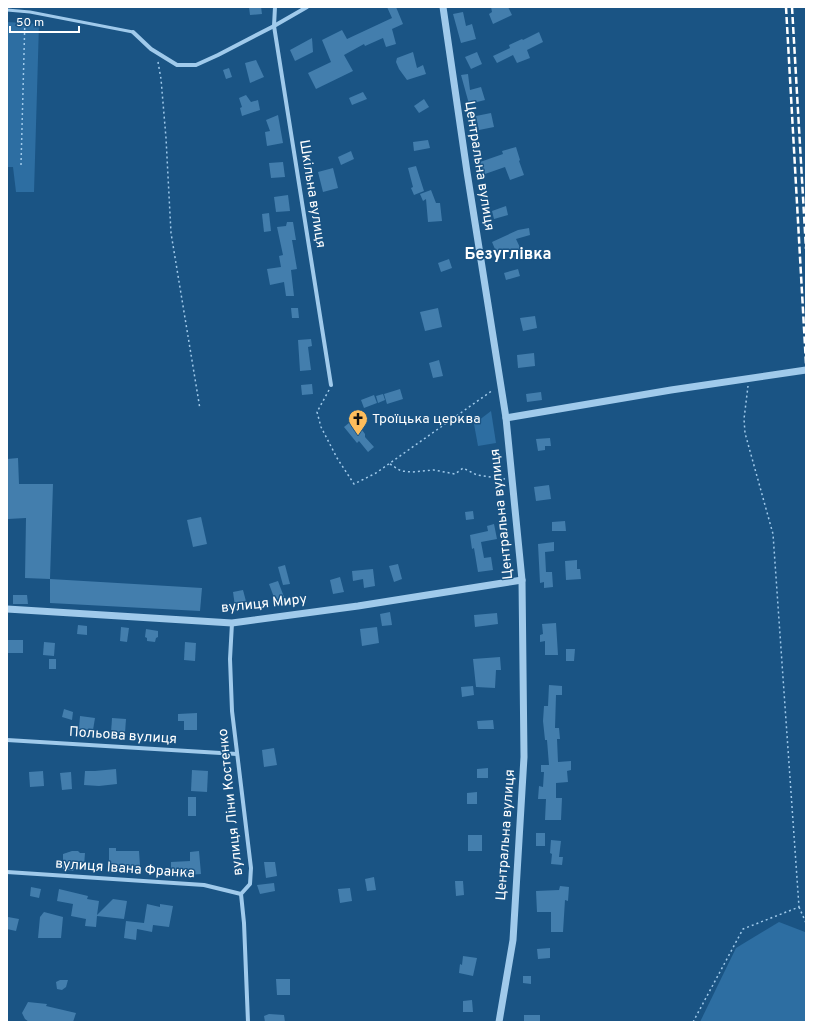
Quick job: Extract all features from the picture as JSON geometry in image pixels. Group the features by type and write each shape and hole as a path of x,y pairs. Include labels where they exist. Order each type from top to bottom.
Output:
{"street":[{"name":"Шкільна вулиця","path":"275,7 274,26 331,385"},
{"path":"133,32 156,52 177,65 196,65 274,26 307,7"},
{"name":"Центральна вулиця","path":"443,7 506,418 522,580 524,757 513,940 499,1022"},
{"path":"506,418 755,376 806,370"},
{"name":"вулиця Миру","path":"7,609 232,623 358,606 522,580"},
{"name":"вулиця Ліни Костенко","path":"232,623 230,659 232,711 251,868 250,884 241,894 244,923 248,1022"},
{"name":"Польова вулиця","path":"7,740 237,754"},
{"name":"вулиця Івана Франка","path":"7,872 204,885 241,894"}],"lane":[{"path":"7,10 25,11 133,32"}],"path":[{"path":"21,165 25,11"},
{"path":"156,52 161,79 171,233 200,409"},
{"path":"755,376 750,380 748,385 744,419 745,433 773,534 799,907 806,923"},
{"path":"331,385 317,412 321,428 337,458 354,484 390,464 501,384"},
{"path":"390,464 401,471 412,472 434,470 455,474 463,468 476,476 512,479"},
{"path":"693,1022 743,930 799,907"}],"shaded area":[{"path":"7,22 39,24 34,192 16,192 13,167 7,167"},
{"path":"491,411 496,443 478,446 474,424"},
{"path":"779,922 805,932 806,1022 700,1022 736,948"}],"building":[{"path":"249,7 261,7 262,14 250,15"},
{"path":"387,7 396,7 403,24 392,29 396,44 386,47 383,38 365,46 364,44 344,55 353,71 316,89 308,73 331,62 322,40 342,30 347,39 392,18"},
{"path":"491,7 508,7 512,15 493,24 489,14 492,12"},
{"path":"463,12 466,26 472,24 476,39 461,43 453,14"},
{"path":"539,32 543,42 527,50 530,58 517,63 513,55 497,63 493,56 510,48 509,45"},
{"path":"312,38 313,52 295,61 290,50"},
{"path":"413,52 417,68 423,65 426,74 407,80 396,62 397,58"},
{"path":"477,52 482,64 471,69 465,57"},
{"path":"256,60 264,77 250,83 245,63"},
{"path":"229,68 232,77 226,79 223,70"},
{"path":"468,74 470,90 481,87 485,100 469,104 461,75"},
{"path":"363,92 367,99 352,105 349,98"},
{"path":"246,95 251,102 258,100 260,110 242,116 240,108 242,107 239,98"},
{"path":"424,99 429,107 419,113 414,106"},
{"path":"491,113 494,127 479,130 476,116"},
{"path":"278,115 283,143 267,146 265,132 270,131 266,120"},
{"path":"428,140 430,148 414,151 413,142"},
{"path":"516,147 524,175 510,180 505,167 485,174 480,162 503,154 502,151"},
{"path":"351,151 354,159 341,165 338,157"},
{"path":"283,162 285,177 271,178 269,163"},
{"path":"416,166 424,191 414,195 411,188 413,187 408,168"},
{"path":"333,168 338,188 323,192 318,172"},
{"path":"431,190 436,203 440,203 442,221 428,222 426,199 423,201 420,194"},
{"path":"288,195 290,211 276,212 274,197"},
{"path":"506,206 508,215 494,219 492,211"},
{"path":"269,213 271,231 264,232 262,214"},
{"path":"287,222 293,222 296,240 292,240 297,269 291,270 294,296 286,296 284,282 270,285 267,269 281,267 279,256 283,255 277,227 286,226"},
{"path":"529,228 530,235 516,239 524,256 515,260 510,250 497,254 492,242 518,230"},
{"path":"449,259 452,268 441,272 438,263"},
{"path":"518,269 520,276 506,280 504,273"},
{"path":"291,308 298,308 299,318 292,318"},
{"path":"438,308 442,327 425,331 420,312"},
{"path":"535,316 537,328 523,331 520,318"},
{"path":"311,339 312,346 308,347 311,370 300,371 298,340"},
{"path":"534,353 535,366 518,368 517,355"},
{"path":"439,360 443,376 433,378 429,363"},
{"path":"312,384 313,394 302,395 301,385"},
{"path":"400,389 403,399 387,404 384,394"},
{"path":"541,392 542,400 527,402 526,394"},
{"path":"383,394 385,400 378,403 376,396"},
{"path":"374,395 377,403 364,408 361,400"},
{"name":"Троїцька церква","path":"354,419 365,434 365,437 374,447 368,452 359,441 357,443 344,427"},
{"path":"550,438 551,446 545,446 545,450 538,451 536,439"},
{"path":"18,458 19,484 53,484 50,579 25,578 26,518 8,519 7,459"},
{"path":"549,485 551,499 536,501 534,487"},
{"path":"473,511 474,519 466,520 465,512"},
{"path":"201,517 207,544 193,547 187,520"},
{"path":"565,521 566,531 552,531 552,522"},
{"path":"494,524 497,539 481,542 484,558 491,557 493,570 478,572 470,535 488,531 487,526"},
{"path":"554,542 554,551 545,552 546,572 552,572 553,587 544,588 544,582 540,583 538,544"},
{"path":"577,560 577,569 580,569 581,579 566,580 565,561"},
{"path":"398,564 402,579 394,582 389,566"},
{"path":"285,565 290,584 283,585 278,567"},
{"path":"373,569 375,586 364,588 363,579 353,581 352,571"},
{"path":"340,577 344,592 333,594 330,580"},
{"path":"50,579 202,588 200,611 50,603"},
{"path":"278,581 284,597 275,600 269,584"},
{"path":"243,590 247,605 235,606 233,592"},
{"path":"13,595 27,595 28,604 13,604"},
{"path":"390,612 392,625 382,626 380,614"},
{"path":"497,613 498,624 475,627 474,615"},
{"path":"556,623 558,655 545,655 545,641 540,642 540,635 543,634 542,624"},
{"path":"78,625 87,626 87,635 77,634"},
{"path":"121,627 129,628 127,642 120,641"},
{"path":"377,627 379,643 362,646 360,629"},
{"path":"146,629 158,631 158,637 156,638 155,642 147,641 147,638 145,637"},
{"path":"7,640 23,640 23,653 7,653"},
{"path":"44,642 55,643 54,656 43,655"},
{"path":"185,642 196,643 195,661 184,660"},
{"path":"566,649 575,649 574,661 566,661"},
{"path":"500,657 501,670 496,670 495,688 476,687 473,659"},
{"path":"49,659 56,659 56,669 49,669"},
{"path":"549,685 562,686 562,695 556,695 555,728 559,728 560,739 557,739 558,762 571,761 571,770 567,771 568,782 556,783 556,798 562,798 561,820 545,820 546,799 538,799 539,786 543,787 544,772 541,772 541,765 549,765 547,740 545,740 543,721 544,706 548,706"},
{"path":"473,686 474,695 462,697 461,687"},
{"path":"64,709 73,712 72,720 62,717"},
{"path":"197,713 197,730 184,730 184,721 178,721 178,714"},
{"path":"80,716 95,718 93,730 79,729"},
{"path":"112,718 126,719 125,733 111,733"},
{"path":"493,720 494,729 478,729 477,721"},
{"path":"274,748 277,765 264,767 262,750"},
{"path":"488,768 488,778 477,778 477,769"},
{"path":"116,769 117,784 99,786 84,785 85,771"},
{"path":"192,770 208,771 207,792 191,791"},
{"path":"43,771 44,786 30,787 29,772"},
{"path":"71,772 72,789 62,790 60,773"},
{"path":"477,792 477,804 467,804 467,793"},
{"path":"188,797 196,797 196,816 188,816"},
{"path":"536,833 545,833 545,846 536,846"},
{"path":"468,835 482,835 482,851 468,851"},
{"path":"551,840 561,841 559,857 563,857 562,865 551,864"},
{"path":"109,848 116,848 116,851 139,851 140,866 116,866 116,873 109,873"},
{"path":"72,851 85,853 84,866 74,869 73,871 63,869 63,854"},
{"path":"199,851 201,874 171,876 171,862 190,861 190,852"},
{"path":"264,862 275,862 277,876 266,878"},
{"path":"374,877 376,890 367,891 365,879"},
{"path":"455,881 463,881 464,895 456,896"},
{"path":"274,883 275,891 260,894 257,885"},
{"path":"560,886 569,887 568,901 565,900 563,932 551,932 551,912 537,912 536,891 559,890"},
{"path":"31,887 41,889 39,898 30,896"},
{"path":"350,888 352,901 340,903 338,889"},
{"path":"59,889 88,896 87,899 99,901 97,915 113,899 127,901 124,919 97,916 96,927 85,926 86,919 71,916 73,904 57,901"},
{"path":"147,904 160,907 160,904 173,906 169,927 153,925 152,932 137,929 136,940 124,938 126,921 144,923"},
{"path":"44,912 63,917 61,938 38,938 40,917"},
{"path":"8,917 19,919 16,931 7,929"},
{"path":"550,948 550,958 538,959 537,949"},
{"path":"463,956 477,958 473,976 459,973"},
{"path":"523,976 531,976 531,984 523,983"},
{"path":"276,979 290,979 290,995 277,995"},
{"path":"60,980 68,980 66,987 62,990 57,989 56,982"},
{"path":"472,1000 473,1012 463,1012 463,1001"},
{"path":"28,1002 47,1004 46,1006 76,1013 73,1022 29,1022 25,1019 22,1013"},
{"path":"269,1014 284,1015 285,1022 265,1022 264,1016"},
{"path":"524,1015 540,1015 540,1022 524,1022"}],"railway":[{"path":"786,7 806,364"},
{"path":"792,7 806,249"}],"place":[{"name":"Троїцька церква","path":"358,436"}],"district":[{"name":"Безуглівка","path":"508,255"}]}
